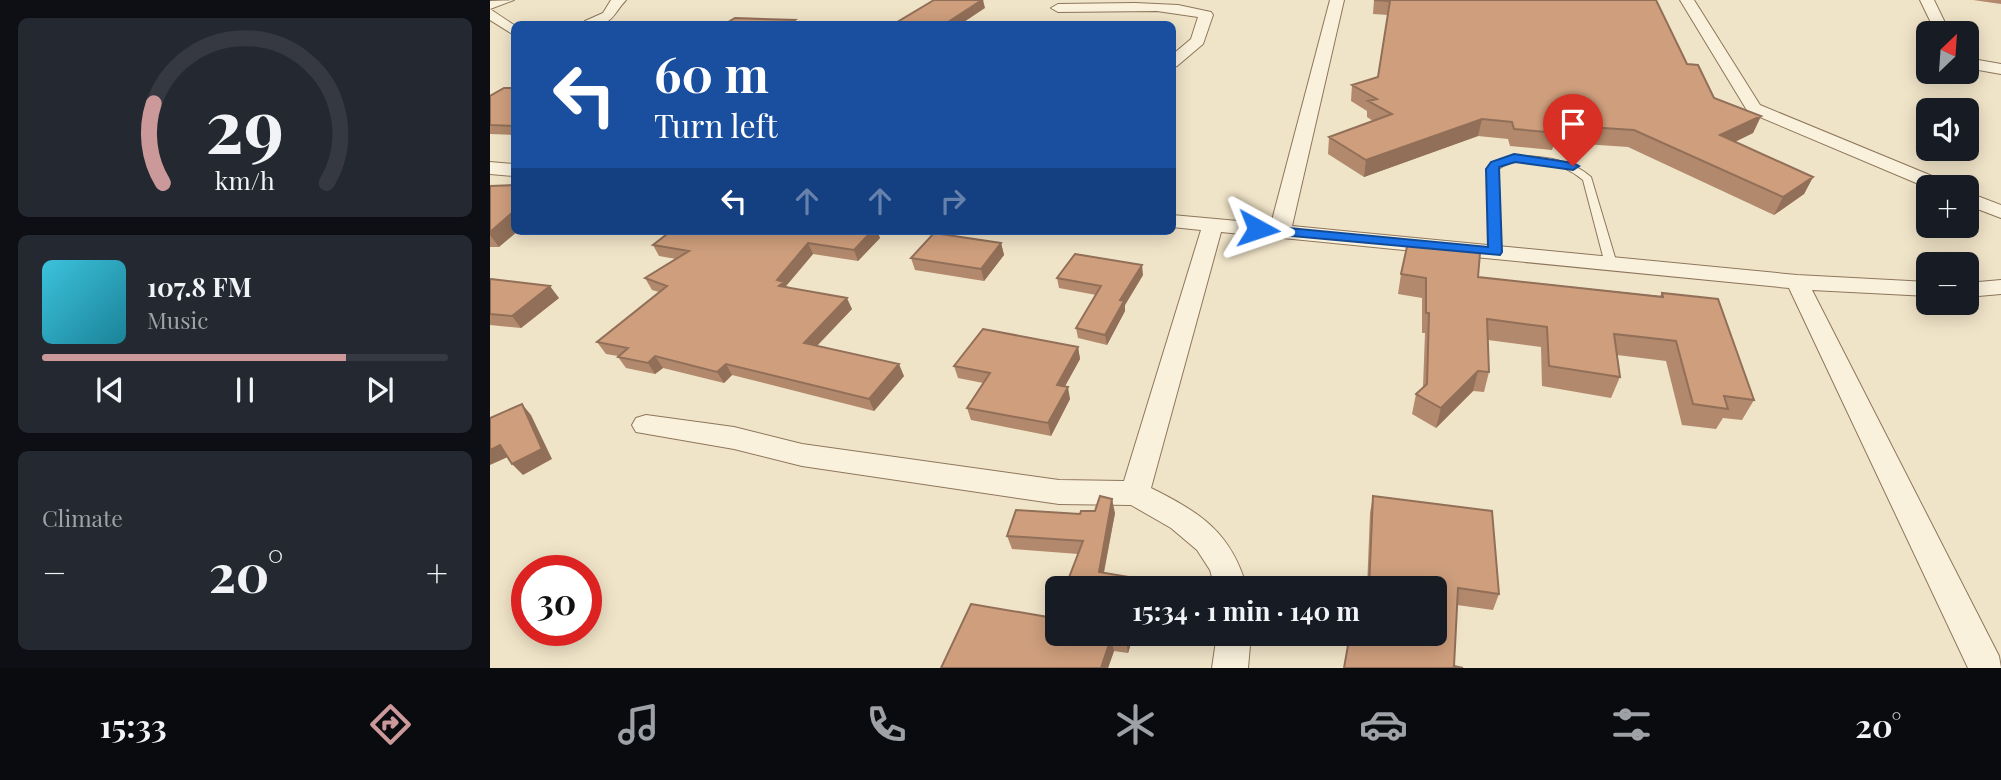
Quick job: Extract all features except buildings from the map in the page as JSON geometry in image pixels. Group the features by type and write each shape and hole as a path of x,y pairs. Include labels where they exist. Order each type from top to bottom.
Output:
{"street":[{"path":"490,5 508,0"},
{"path":"597,21 609,16 614,4 619,0"},
{"path":"1280,231 1337,0"},
{"path":"1687,0 1754,108 1916,176"},
{"path":"1927,0 1937,21"},
{"path":"1048,21 1053,4 1192,11 1206,15 1198,41 1176,60"},
{"path":"490,13 511,29"},
{"path":"1979,65 2001,69"},
{"path":"490,168 511,170"},
{"path":"1979,203 2001,212"},
{"path":"1176,221 1797,282 1916,288"},
{"path":"1135,492 1213,225"},
{"path":"1797,282 1991,667"},
{"path":"1979,289 2001,287"},
{"path":"646,425 734,438 802,455 1059,492 1135,492 1193,525 1215,547 1226,576"},
{"path":"1230,668 1233,646"}],"lane":[{"path":"1495,252 1492,169 1500,161 1514,158 1563,163 1583,172 1588,179 1611,264"}],"route":[{"path":"1258,229 1495,252 1492,169 1495,165 1514,158 1573,166"}]}
